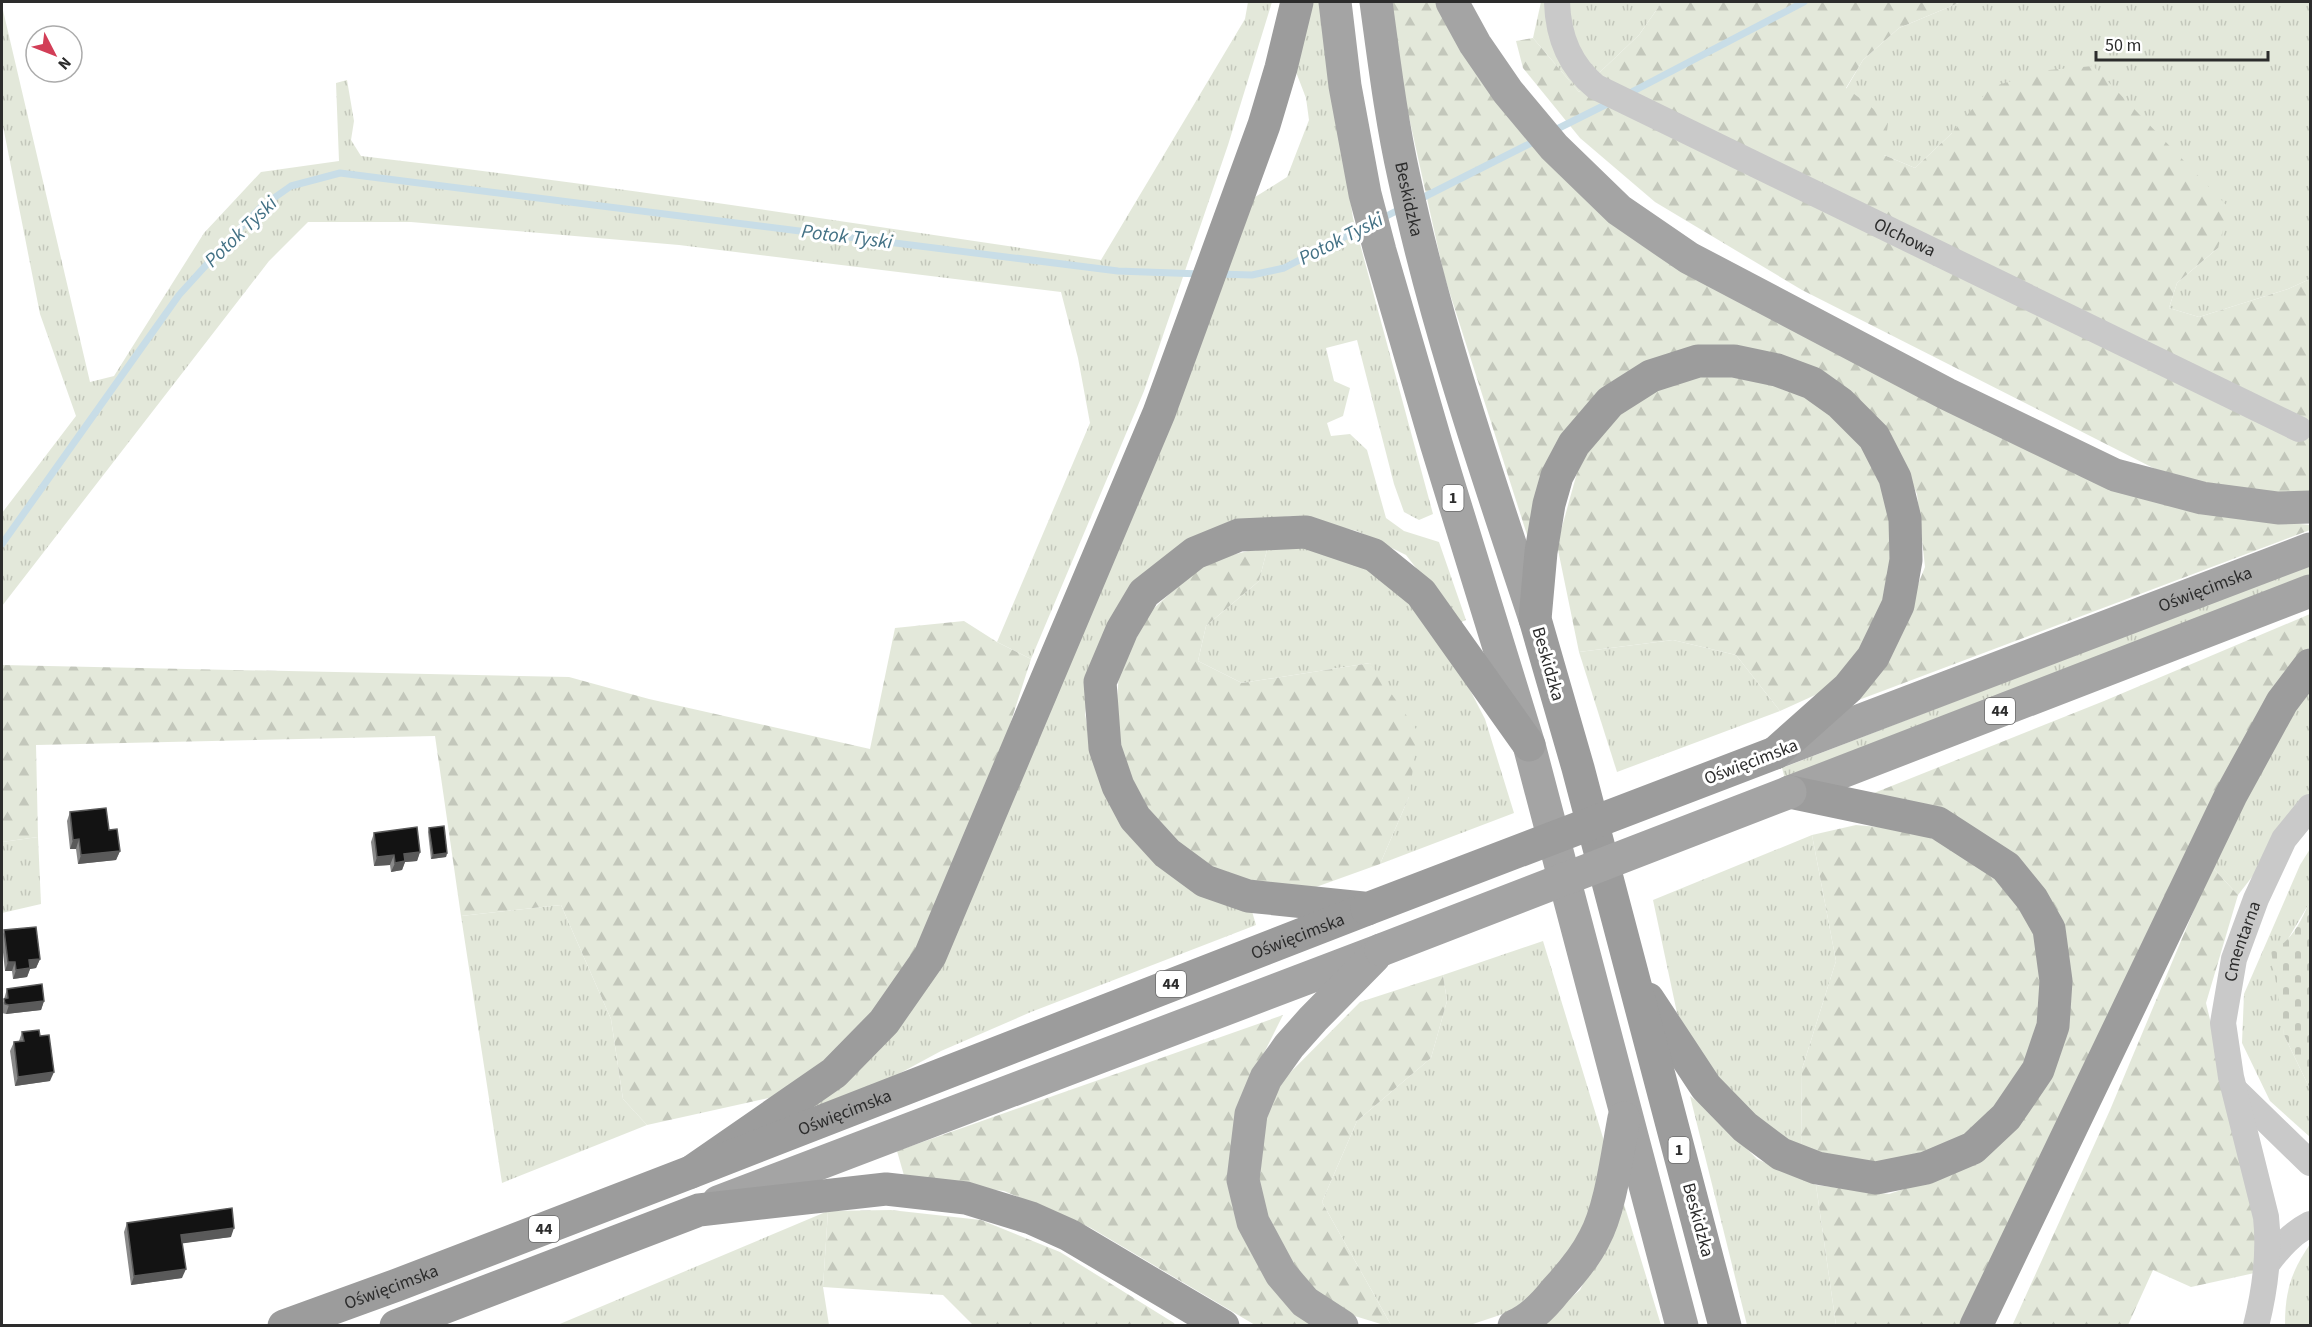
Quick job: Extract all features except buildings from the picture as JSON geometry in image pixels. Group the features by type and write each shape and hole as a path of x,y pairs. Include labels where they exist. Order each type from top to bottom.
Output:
{"highway":[{"path":"691,1172 834,1073 884,1022 930,956 1159,413 1264,125 1297,2"},
{"path":"1535,619 1541,552 1549,504 1557,476 1574,444 1610,402 1651,376 1698,361 1734,361 1777,370 1812,383 1840,403 1874,437 1895,478 1905,519 1906,560 1898,605 1873,657 1848,688 1776,753"},
{"path":"1367,909 1248,896 1205,880 1167,853 1135,818 1118,786 1105,748 1100,682 1122,630 1144,593 1195,552 1239,535 1306,532 1374,555 1421,593 1529,745"},
{"name":"Beskidzka","path":"1535,619 1578,768 1725,1326"},
{"path":"1977,1326 2231,795 2282,702 2310,665"},
{"name":"Oświęcimska","path":"284,1326 397,1285 1776,753"},
{"path":"1632,974 1706,1088 1745,1127 1781,1154 1808,1164 1876,1178 1926,1168 1973,1148 2006,1118 2038,1070 2053,1026 2056,981 2049,928 2032,899 2007,867 1938,823 1790,792"},
{"path":"699,1210 886,1189 966,1198 1031,1218 1069,1235 1223,1326"},
{"name":"Oświęcimska","path":"396,1326 699,1210"}],"main road":[{"name":"1","path":"1335,2 1345,86 1365,194 1436,443 1529,745 1682,1326"},
{"name":"Beskidzka","path":"1376,2 1403,176 1418,239 1474,430 1535,619"},
{"path":"1452,2 1475,44 1508,92 1554,147 1619,210 1689,258 1947,394 2115,475 2202,498 2278,508 2310,507"},
{"name":"Oświęcimska","path":"1776,753 2310,549"},
{"name":"Oświęcimska","path":"699,1210 2310,591"},
{"path":"1342,1326 1305,1302 1281,1274 1253,1222 1243,1180 1251,1114 1266,1078 1307,1025 1380,950"},
{"path":"1514,1326 1547,1301 1568,1277 1594,1239 1605,1212 1626,1111"}],"street":[{"name":"Olchowa","path":"1557,2 1557,23 1563,43 1572,61 1584,77 1596,87 2300,429"},
{"name":"Cmentarna","path":"2256,1326 2267,1264 2266,1217 2235,1090 2223,1023 2234,959 2256,898 2284,839 2310,807"},
{"path":"2235,1090 2310,1163"},
{"name":"Cmentarna","path":"2267,1264 2284,1242 2310,1224"}],"green space":[{"path":"1248,2 1272,2 1228,145 1144,391 1031,659 997,642 1090,423 1078,358 1061,292 679,245 411,222 308,222 269,261 2,606 2,513 76,416 40,314 2,121 2,6 90,382 114,376 204,233 261,172 339,161 336,83 347,80 354,121 351,140 361,156 824,218 1101,260 1245,19"},
{"path":"1309,2 1320,2 1353,218 1433,514 1419,520 1404,512 1394,484 1357,340 1326,348 1334,381 1350,388 1343,416 1327,423 1331,436 1350,434 1367,450 1386,518 1404,531 1439,542 1466,620 1459,623 1406,555 1357,531 1291,516 1212,532 1092,669 1085,714 1094,760 1251,908 1256,925 1031,1012 941,1051 880,1084 791,1118 902,1014 1247,202 1287,177 1309,120 1306,98 1296,72"},
{"path":"1391,2 1439,2 1587,196 2225,516 2310,525 2310,530 1856,701 1890,654 1925,567 1917,494 1888,434 1748,350 1592,403 1528,538 1444,275 1395,54"},
{"path":"1541,2 1662,2 1639,35 1579,92 1533,38"},
{"path":"1662,2 1961,2 1899,28 1863,60 1846,88 1888,123 1884,155 1915,168 1952,133 1991,87 2049,70 2093,66 2229,208 2218,248 2177,283 2169,308 2199,317 2288,289 2310,279 2310,495 2242,490 2167,475 1802,290 1655,202 1580,138 1523,68 1516,41 1533,38 1579,92 1639,35"},
{"path":"1961,2 2310,2 2310,279 2288,289 2199,317 2169,308 2177,283 2218,248 1952,133 1915,168 1884,155 1846,89 1863,60 1899,28"},
{"path":"1687,372 1742,374 1816,395 1865,439 1888,480 1891,596 1871,644 1835,686 1780,711 1736,655 1673,640 1579,652 1557,545 1583,451 1635,397"},
{"path":"1308,545 1371,565 1414,601 1452,655 1485,719 1514,813 1380,864 1409,797 1370,663 1242,683 1198,661 1206,626 1259,581 1268,546"},
{"path":"1268,546 1259,581 1206,626 1198,661 1242,683 1370,663 1418,732 1409,797 1380,864 1316,887 1252,886 1195,858 1144,812 1115,739 1119,670 1151,611 1204,562"},
{"path":"2310,564 2310,577 1785,779 1782,768"},
{"path":"2310,614 2310,647 2260,718 1967,1325 1836,1325 1816,1185 1889,1194 1959,1171 2043,1081 2057,916 1869,795 2104,701"},
{"path":"964,621 997,642 1031,659 980,818 921,949 873,1019 791,1093 647,1125 623,1099 611,1019 561,905 461,916 435,736 36,745 38,837 2,842 2,665 569,677 649,699 870,749 895,628"},
{"path":"1673,640 1736,655 1780,711 1617,772 1579,652"},
{"path":"2310,686 2310,802 2238,895 2212,867 2276,735"},
{"path":"1856,825 1912,830 1966,853 2006,881 2034,927 2045,989 2038,1037 2001,1106 1965,1143 1899,1166 1801,1154 1802,1069 1836,961 1812,835"},
{"path":"1812,835 1836,961 1802,1069 1801,1154 1726,1094 1677,1013 1653,900"},
{"path":"38,837 41,904 2,913 2,842"},
{"path":"2310,849 2310,902 2280,948 2284,1035 2310,1089 2310,1137 2270,1101 2242,1043 2244,994 2300,865"},
{"path":"2212,867 2238,895 2206,1003 2258,1220 2259,1272 2191,1287 2153,1270 2128,1325 2012,1326 2110,1110"},
{"path":"2310,900 2310,1089 2284,1035 2271,950 2290,937"},
{"path":"561,905 611,1019 623,1099 647,1125 502,1183 461,916"},
{"path":"1543,941 1604,1141 1596,1198 1567,1261 1518,1309 1470,1325 1391,1325 1322,1202 1357,1121 1431,1058 1447,1001 1443,975"},
{"path":"1443,975 1447,1001 1431,1058 1357,1121 1322,1202 1391,1325 1384,1325 1332,1309 1294,1273 1264,1225 1256,1156 1274,1089 1360,1002"},
{"path":"1283,1015 1258,1065 1232,1154 1317,1325 1255,1325 1091,1228 1004,1191 905,1179 897,1151"},
{"path":"1690,1096 1708,1109 1757,1159 1816,1185 1836,1325 1747,1325"},
{"path":"1624,1204 1661,1325 1537,1326 1580,1290"},
{"path":"891,1210 981,1220 1060,1252 1175,1325 973,1325 943,1295 823,1287 828,1211"},
{"path":"828,1211 823,1287 829,1325 555,1326"},
{"path":"2310,1244 2310,1325 2285,1325 2290,1282"}],"waterway":[{"name":"Potok Tyski","path":"1626,95 1804,2"},
{"name":"Potok Tyski","path":"1553,131 1613,101"},
{"name":"Potok Tyski","path":"1420,199 1535,141"},
{"name":"Potok Tyski","path":"2,544 179,295 228,241 261,207 291,186 340,173 1118,271 1201,274"},
{"name":"Potok Tyski","path":"1379,220 1402,208"},
{"name":"Potok Tyski","path":"1218,274 1252,275 1284,268 1364,227"}]}
